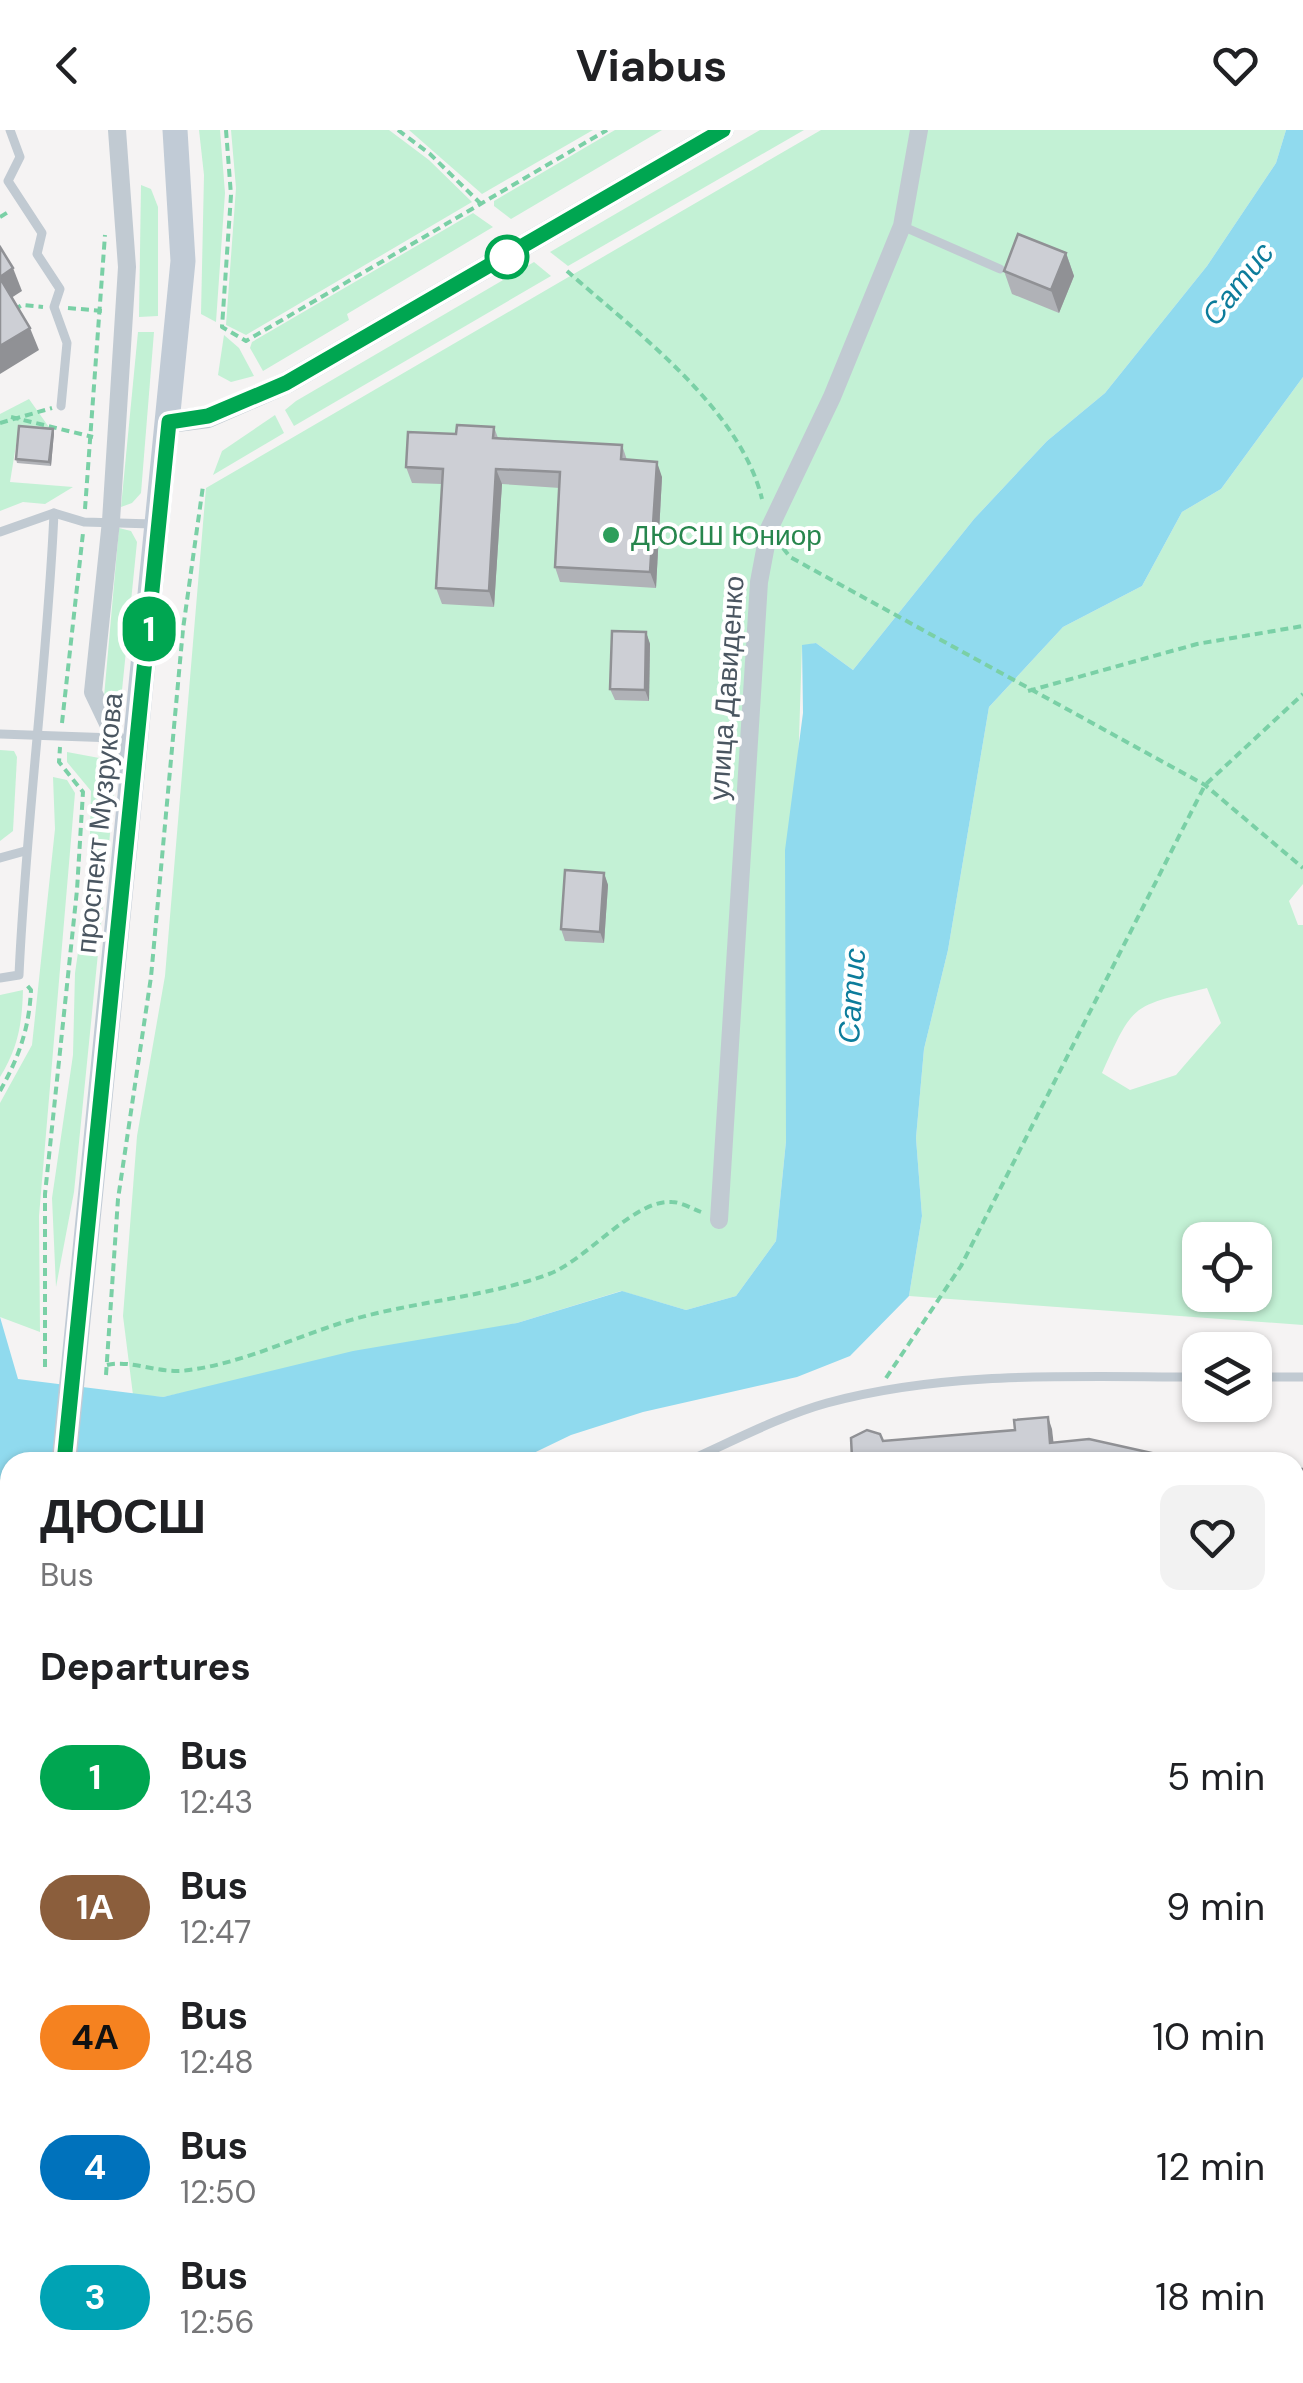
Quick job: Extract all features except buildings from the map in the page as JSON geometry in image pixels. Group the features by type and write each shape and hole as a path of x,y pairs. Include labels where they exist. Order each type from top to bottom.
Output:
{"main road":[{"name":"проспект Музрукова","path":"65,1452 183,262 175,130"},
{"path":"0,2228 0,2261"}],"street":[{"path":"118,130 127,268 110,520 92,692 114,738 136,758"},
{"path":"169,422 208,416 286,383 694,136 722,130"},
{"name":"улица Давиденко","path":"719,1220 758,582 769,529 832,397 902,226 919,130"}],"lane":[{"path":"10,130 20,156 8,181 42,232 37,254 60,289 54,308 67,343 61,406"},
{"path":"902,226 1000,269"},
{"path":"0,978 19,974 25,852 39,732 54,513"},
{"path":"0,532 54,513 84,522 159,524"},
{"path":"0,734 39,732 114,738"},
{"path":"0,858 25,852"},
{"path":"710,1452 826,1403 876,1394 995,1377 1182,1378"},
{"path":"1272,1378 1303,1377"}],"path":[{"path":"226,130 231,195 222,327 246,341 607,130"},
{"path":"398,130 430,154 480,203"},
{"path":"567,271 661,354 739,440 760,492 769,529 790,558 1206,785 1303,868"},
{"path":"0,423 61,406"},
{"path":"11,417 93,437"},
{"path":"106,1375 123,1152 150,977 183,628 204,486"},
{"path":"1028,691 1197,644 1303,626"},
{"path":"876,1394 961,1266 1206,785 1303,694"},
{"path":"0,1091 21,1054 30,1016 31,990 19,974"},
{"path":"107,1365 122,1361 154,1371 216,1366 341,1323 427,1302 500,1292 561,1270 648,1206 673,1202 719,1220"}],"green space":[{"path":"199,130 220,130 225,193 216,322 201,314 204,175"},
{"path":"231,130 389,130 429,160 472,202 246,335 226,325 236,188"},
{"path":"409,130 593,130 482,194"},
{"path":"615,130 662,130 511,219 494,206 494,201"},
{"path":"760,130 804,130 568,266 550,252"},
{"path":"821,130 1286,130 1276,163 1207,266 1105,393 1047,441 974,519 853,670 816,643 802,646 786,1141 776,1241 736,1296 686,1310 621,1291 517,1323 163,1397 133,1395 123,1316 137,1136 165,976 206,488"},
{"path":"141,185 151,189 158,207 158,316 139,317"},
{"path":"473,213 493,227 347,314 349,320 263,371 250,348 252,342"},
{"path":"534,262 551,276 294,426 285,410 296,401"},
{"path":"138,332 154,332 141,493 132,503 121,507"},
{"path":"224,335 239,348 254,376 231,382 218,375"},
{"path":"1303,377 1303,884 1289,901 1298,925 1303,925 1303,1325 909,1296 922,1216 916,1138 924,1049 948,950 989,707 1063,627 1142,586 1182,512 1221,489","holes":["1207,988 1221,1023 1176,1075 1130,1090 1102,1073 1129,1020 1163,999"]},
{"path":"29,399 51,430 19,427 10,482 73,487 45,504 23,502 0,511 0,414"},
{"path":"275,415 284,433 213,475 222,451"},
{"path":"119,528 131,531 137,542 119,720 113,720 104,697"},
{"path":"0,750 14,751 17,757 13,831 0,841"},
{"path":"67,752 110,760 115,784 74,1192 56,1287 52,1198 73,1055 75,973 89,877 91,791 67,762"},
{"path":"53,777 67,780 75,793 39,1216 40,1332 0,1317 0,1103 32,1045 55,829"},
{"path":"23,990 18,1035 0,1077 0,995"}],"water":[{"name":"Сатис","path":"1286,130 1303,130 1303,377 1221,489 1182,512 1142,586 1063,627 989,707 948,950 924,1049 916,1138 922,1216 909,1296 850,1356 797,1377 643,1412 571,1435 536,1452 0,1452 0,1317 18,1379 163,1397 353,1351 517,1323 622,1291 686,1310 736,1296 776,1241 786,1141 785,850 803,713 802,645 816,643 853,670 974,519 1047,441 1105,393 1207,266 1276,163"}],"bus line":[{"name":"1","path":"65,1452 169,422 208,416 286,383 723,130"}],"place":[{"name":"ДЮСШ Юниор","path":"611,535"}]}
